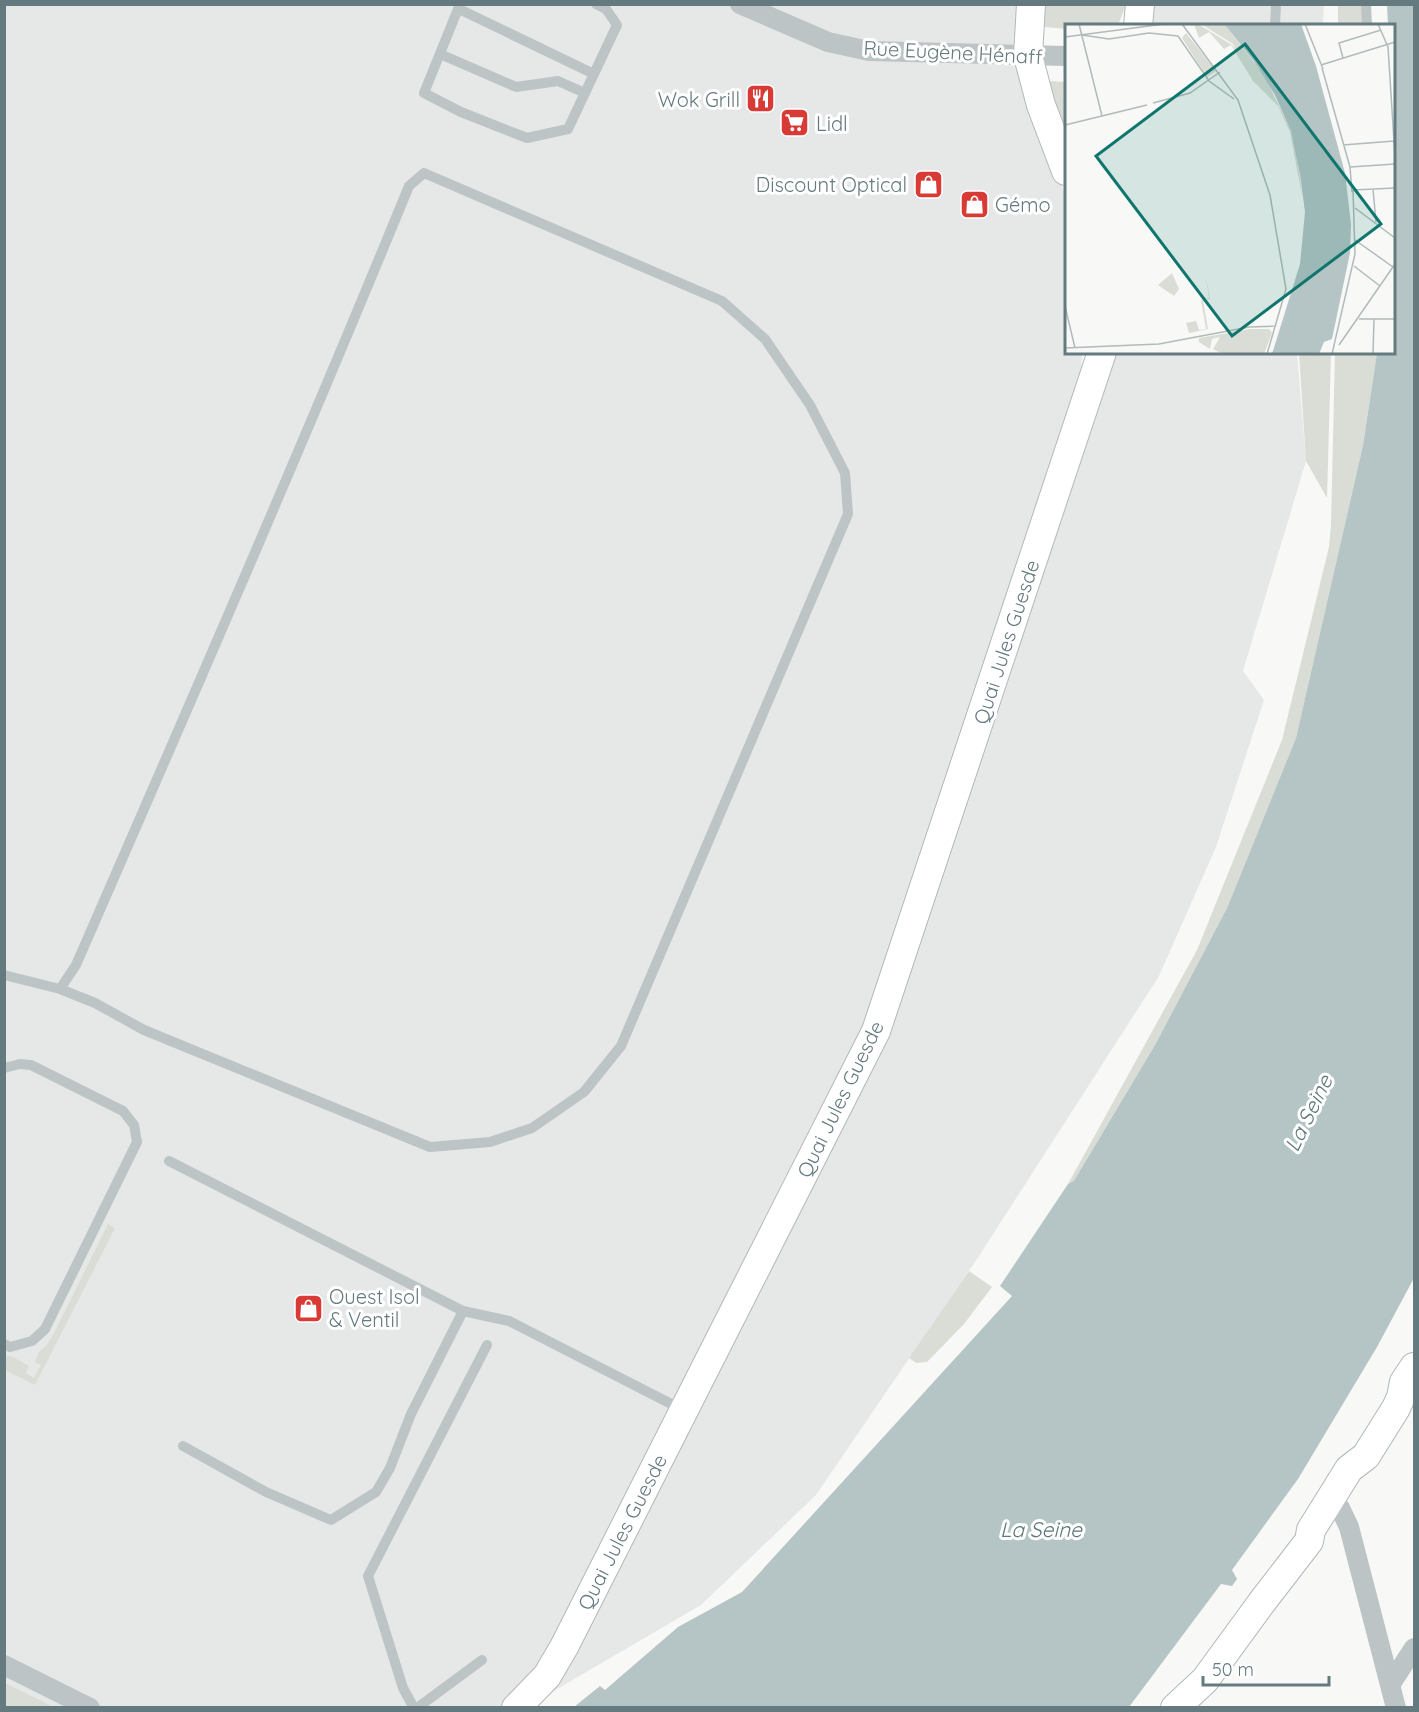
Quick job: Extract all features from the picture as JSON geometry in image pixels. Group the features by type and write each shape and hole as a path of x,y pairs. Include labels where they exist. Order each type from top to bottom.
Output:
{"main road":[{"path":"1031,4 1028,56 1041,105 1065,168"},
{"path":"1138,24 1140,4"},
{"name":"Quai Jules Guesde","path":"516,1707 547,1676 564,1647 876,1032 1097,361"},
{"path":"1187,1704 1309,1541 1311,1530 1348,1469 1347,1458 1381,1399 1412,1373"}],"street":[{"name":"Rue Eugène Hénaff","path":"740,4 828,42 869,51 1065,57"},
{"path":"1330,1500 1340,1508 1349,1527 1396,1707"},
{"path":"1390,1685 1414,1648"},
{"path":"4,1665 90,1707"}],"lane":[{"path":"594,74 459,7 424,93 461,112 527,138 568,129 594,74 616,25 606,9 597,4"},
{"path":"1275,24 1276,4"},
{"path":"1366,4 1367,24"},
{"path":"440,54 516,87 558,81 585,93"},
{"path":"4,975 60,989 95,1003 144,1030 430,1147 490,1142 532,1128 585,1092 621,1046 848,514 845,473 810,405 765,339 722,301 424,172 409,186 334,368 170,749 76,965 60,989"},
{"path":"4,1068 20,1064 31,1065 123,1111 134,1125 137,1142 45,1329 32,1341 10,1347 4,1344"},
{"path":"169,1161 463,1311 509,1321 684,1410"},
{"path":"183,1446 266,1492 332,1520 376,1492 390,1468 411,1414 463,1311"},
{"path":"482,1660 416,1707 403,1688 368,1576 487,1345"}],"shaded area":[{"path":"5,5 1019,5 1027,81 1065,195 1065,354 1082,354 1081,371 1113,354 1297,354 1306,461 1243,671 1264,700 1216,847 1159,976 979,1256 816,1495 701,1605 529,1707 5,1708"},
{"path":"1036,5 1126,5 1118,24 1065,24 1065,29 1035,26"},
{"path":"1154,5 1324,5 1323,24 1153,24"},
{"path":"1338,5 1366,5 1366,24 1338,24"},
{"path":"1049,81 1065,82 1065,136 1049,89"},
{"path":"1299,354 1331,354 1327,498 1306,461"},
{"path":"1335,354 1377,354 1363,445 1296,738 1227,908 1155,1045 1074,1182 1068,1184 1197,950 1282,740 1329,547"},
{"path":"108,1224 115,1228 35,1385 5,1370 5,1355 29,1366 26,1373 34,1378 41,1365 35,1362 39,1352 47,1345 54,1333"},
{"path":"969,1271 992,1287 964,1324 927,1362 916,1363 909,1358"},
{"path":"5,1683 54,1707 5,1707"}],"water":[{"name":"La Seine","path":"1387,5 1414,5 1414,1278 1377,1347 1298,1479 1232,1570 1237,1579 1232,1586 1221,1584 1129,1707 574,1707 600,1686 605,1690 678,1627 742,1592 1012,1296 1000,1286 1068,1184 1074,1181 1155,1045 1227,908 1296,738 1363,445 1377,354 1395,354 1395,24 1388,24"}],"place":[{"name":"Wok Grill","path":"761,99"},
{"name":"Lidl","path":"795,123"},
{"name":"Discount Optical","path":"928,184"},
{"name":"Gémo","path":"974,204"},
{"name":"Ouest Isol & Ventil","path":"308,1308"}]}
